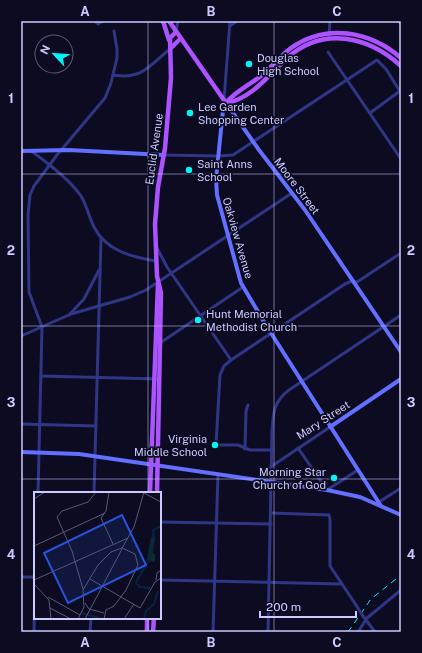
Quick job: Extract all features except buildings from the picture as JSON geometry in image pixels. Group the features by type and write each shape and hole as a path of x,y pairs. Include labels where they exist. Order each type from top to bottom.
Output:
{"main road":[{"path":"163,21 170,41"},
{"name":"Moore Street","path":"169,21 180,39 226,103"},
{"path":"170,41 176,32"},
{"path":"226,103 230,98 262,75 291,48 312,37 329,33 344,33 368,38 389,48 401,58"},
{"path":"170,48 180,39"},
{"path":"226,103 240,99 266,79 294,53 308,45 329,39 351,39 365,43 386,53 401,66"},
{"name":"Euclid Avenue","path":"157,379 155,347 161,293 158,283 155,244 157,197 164,155 171,78 170,41"},
{"name":"Euclid Avenue","path":"150,492 160,344 158,315"},
{"name":"Euclid Avenue","path":"156,408 158,466 157,492"},
{"path":"147,619 147,632"},
{"path":"153,632 154,619"}],"street":[{"path":"95,21 98,24 103,21"},
{"path":"176,32 178,21"},
{"path":"226,103 224,94 230,21"},
{"path":"230,26 237,21"},
{"path":"329,39 330,21"},
{"path":"38,492 42,327 29,292 28,215 32,190 61,151 102,103 113,75 117,51 114,31"},
{"path":"113,75 131,76 142,73 170,48"},
{"path":"328,52 401,159"},
{"path":"21,151 188,156 233,155 378,60 400,92 370,112"},
{"name":"Moore Street","path":"226,103 253,142 292,193 401,352"},
{"name":"Oakview Avenue","path":"226,103 223,110 218,156 217,195 242,287 380,504"},
{"path":"31,151 81,196 101,238 94,492"},
{"path":"21,336 68,316 130,297 158,283 292,193"},
{"path":"101,238 119,251 156,261"},
{"path":"155,244 162,259 231,360"},
{"path":"272,450 245,449 238,446 218,446 220,375 224,366 345,284 353,281 357,282 401,252"},
{"path":"68,316 89,292 100,265"},
{"path":"155,347 242,287"},
{"path":"268,632 272,450 275,405 281,396 301,381 401,315"},
{"path":"41,376 157,379"},
{"name":"Mary Street","path":"260,480 272,466 401,379"},
{"path":"245,449 248,405"},
{"path":"21,424 96,426"},
{"path":"298,448 327,490"},
{"path":"21,452 95,456 327,490 352,495 380,504 401,515"},
{"path":"327,490 358,470"},
{"path":"213,632 218,475"},
{"path":"380,504 401,488"},
{"path":"271,514 329,515 330,566 375,632"},
{"path":"161,522 270,524"},
{"path":"21,576 34,577"},
{"path":"161,580 341,584"},
{"path":"358,632 366,619 401,590"},
{"path":"34,619 34,632"},
{"path":"90,632 91,619"}],"railway":[{"path":"398,21 401,25"},
{"path":"348,632 371,599 401,575"}],"place":[{"name":"Douglas High School","path":"249,64"},
{"name":"Lee Garden Shopping Center","path":"190,113"},
{"name":"Saint Anns School","path":"189,170"},
{"name":"Hunt Memorial Methodist Church","path":"198,320"},
{"name":"Virginia Middle School","path":"215,445"},
{"name":"Morning Star Church of God","path":"334,478"}]}
